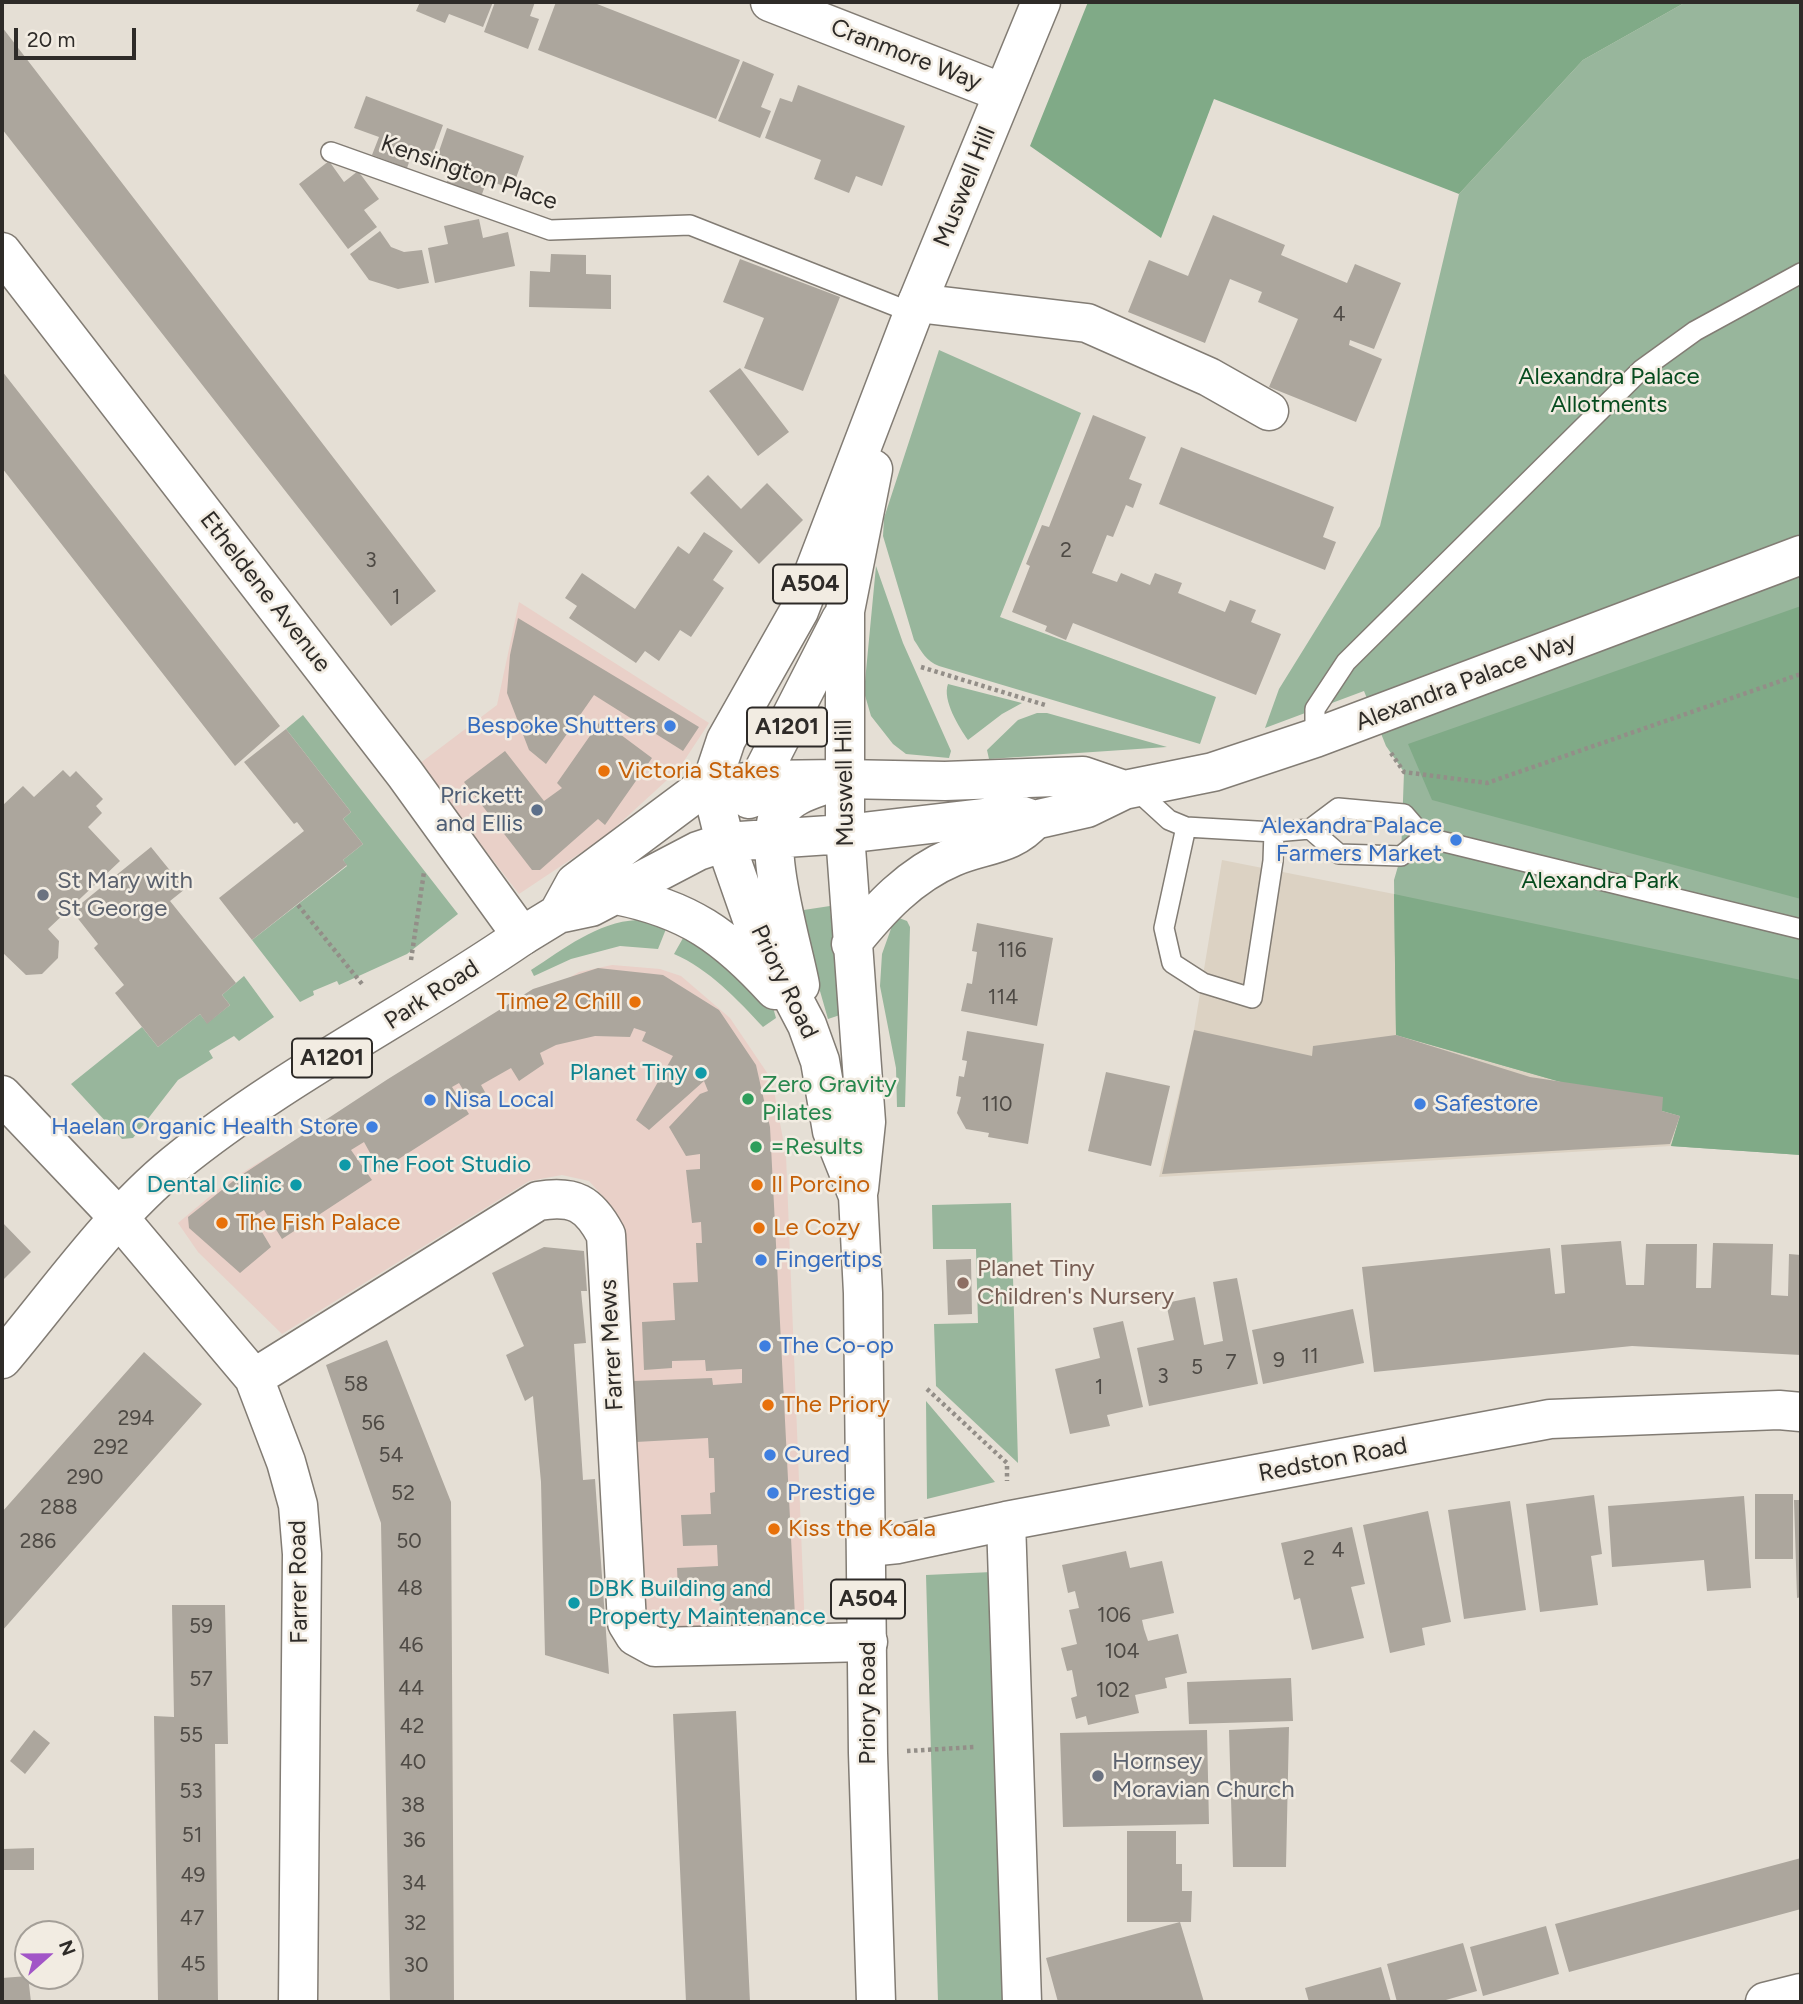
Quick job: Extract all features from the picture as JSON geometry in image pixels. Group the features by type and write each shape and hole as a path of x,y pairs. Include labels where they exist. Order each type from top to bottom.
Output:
{"street":[{"name":"Cranmore Way","path":"770,2 1003,93"},
{"name":"Muswell Hill","path":"711,785 726,740 799,611 915,308 1041,2"},
{"name":"Etheldene Avenue","path":"2,252 433,812 522,936"},
{"path":"915,308 1087,323 1209,377 1269,411"},
{"name":"Muswell Hill","path":"858,1195 866,1122 842,779 845,611 890,374"},
{"name":"Alexandra Palace Way","path":"772,841 1017,814 1034,820 1087,808 1129,789 1213,772 1315,738 1801,555"},
{"name":"A1201","path":"772,841 725,842 845,611"},
{"path":"711,785 759,780 945,781 1083,776 1129,789"},
{"path":"807,1026 772,841 779,813 785,804 802,792 842,779"},
{"name":"A504","path":"711,785 725,842"},
{"name":"Park Road","path":"558,914 575,883 686,798 711,785"},
{"path":"852,944 875,914 915,878 952,857 1021,835 1034,820"},
{"name":"Park Road","path":"2,1359 120,1219 173,1165 240,1116 558,914 591,907 688,856 725,842"},
{"name":"Priory Road","path":"725,842 753,922 807,1026 820,1061 832,1131 858,1195 868,1547 868,1754 876,2002"},
{"path":"616,895 662,906 713,931 750,962 807,1026"},
{"name":"Farrer Road","path":"2,1095 120,1219 254,1378 286,1462 298,1506 302,1554 298,2002"},
{"name":"Farrer Mews","path":"254,1378 538,1201 560,1197 583,1205 596,1217 606,1235 627,1623 635,1636 655,1647 868,1642"},
{"name":"Redston Road","path":"868,1547 898,1544 1006,1521 1549,1419 1779,1410 1801,1412"},
{"path":"1006,1521 1022,2002"},
{"path":"1765,2002 1801,1993"}],"lane":[{"name":"Kensington Place","path":"331,152 551,230 690,225 915,308"},
{"path":"1315,738 1315,709 1346,662 1641,370 1695,331 1801,273"},
{"path":"1129,789 1169,820 1186,827 1275,832 1311,829 1338,808 1404,814 1424,837 1801,929"},
{"path":"1186,827 1164,928 1172,963 1203,983 1252,998 1275,832"},
{"path":"1311,829 1339,855 1401,856 1424,837"}],"path":[{"path":"921,667 1045,705"},
{"path":"1386,746 1404,772 1487,783 1801,674"},
{"path":"411,960 433,812"},
{"path":"298,905 362,984"},
{"path":"927,1389 1007,1463 1006,1521"},
{"path":"868,1754 1014,1744"}],"shaded area":[{"path":"519,602 709,723 678,770 606,836 519,894 419,764 497,705"},
{"path":"1222,860 1394,894 1397,1035 1680,1116 1671,1146 1159,1177 1194,1030"},
{"path":"612,965 660,969 681,976 730,1018 772,1080 786,1155 805,1631 663,1628 654,1625 642,1608 618,1248 607,1201 589,1181 562,1175 529,1181 282,1334 198,1252 178,1223 227,1182 343,1111 579,972"}],"green space":[{"path":"1088,2 1686,2 1583,60 1459,194 1214,99 1161,238 1030,146"},
{"path":"1686,2 1801,2 1801,1155 1671,1146 1680,1116 1396,1035 1394,880 1401,856 1404,772 1386,746 1364,691 1265,728 1279,689 1380,526 1459,194 1583,60"},
{"path":"939,350 1081,413 1000,617 1216,697 1200,744 939,666 927,659 919,648 914,640 883,536 884,518"},
{"path":"876,566 903,643 951,751 949,758 906,754 893,744 871,716 864,692"},
{"path":"1801,606 1801,899 1432,800 1408,744"},
{"path":"948,684 1022,703 1002,714 968,740 949,705"},
{"path":"1037,713 1047,713 1167,747 989,759 987,750 1018,720"},
{"path":"303,715 458,914 407,954 339,985 337,981 313,991 314,995 300,1002 252,940 347,866 343,860 363,844 343,819 351,812 286,729"},
{"path":"1394,894 1801,980 1801,1155 1671,1146 1680,1116 1396,1035"},
{"path":"830,906 840,1015 828,1019 797,911"},
{"path":"899,918 907,921 910,927 905,1107 897,1107 896,1068 880,986 882,954 893,923"},
{"path":"637,920 668,924 658,949 620,946 571,959 534,976 531,970 581,938 608,926"},
{"path":"687,931 770,997 776,1018 763,1027 711,977 674,954"},
{"path":"244,976 274,1017 239,1041 234,1036 209,1051 213,1058 178,1080 133,1138 122,1139 71,1084 142,1027 158,1047 200,1014 207,1023 230,1005 222,995"},
{"path":"1011,1203 1018,1463 936,1386 934,1324 978,1323 976,1249 933,1249 932,1205"},
{"path":"926,1401 995,1482 927,1499"},
{"path":"992,1572 1008,2002 938,2002 926,1575"}],"building":[{"path":"420,2 493,2 483,27 449,14 445,23 416,11"},
{"path":"495,2 535,2 530,16 539,19 528,49 484,32"},
{"path":"556,2 592,2 740,60 716,119 538,50"},
{"path":"2,27 436,591 391,626 2,129"},
{"path":"743,61 774,74 761,107 771,111 760,138 718,121"},
{"path":"798,85 905,126 882,186 856,176 849,193 814,179 821,160 765,138 780,98 792,102"},
{"path":"366,96 443,125 431,158 413,151 407,168 372,155 379,137 354,128"},
{"path":"447,128 524,156 512,189 487,180 481,197 446,184 453,166 436,160"},
{"path":"329,161 344,182 358,171 379,199 364,210 377,227 348,249 299,184"},
{"path":"1213,215 1285,245 1281,255 1347,283 1355,264 1401,283 1374,349 1350,340 1349,345 1382,359 1356,422 1269,387 1298,319 1258,302 1262,292 1230,279 1205,343 1128,312 1149,260 1188,276"},
{"path":"479,219 483,238 508,232 515,266 435,283 428,248 448,244 444,226"},
{"path":"380,231 391,247 404,252 422,250 429,283 398,289 369,280 350,254"},
{"path":"551,254 586,255 586,274 611,275 611,309 529,307 530,271 550,272"},
{"path":"740,259 840,297 803,391 744,368 764,318 723,302"},
{"path":"740,368 789,432 758,456 709,391"},
{"path":"2,371 280,726 235,766 2,468"},
{"path":"1093,415 1146,437 1129,479 1142,484 1133,508 1126,505 1113,537 1107,535 1092,573 1117,582 1121,573 1150,585 1155,573 1182,583 1178,593 1225,612 1230,600 1256,610 1251,622 1281,634 1256,695 1073,623 1066,640 1045,631 1047,626 1012,612 1030,566 1026,564 1042,525 1049,527"},
{"path":"1181,447 1334,507 1323,537 1336,542 1325,570 1159,504"},
{"path":"708,475 741,509 767,483 803,520 759,564 690,493"},
{"path":"704,532 733,551 713,580 724,588 691,637 680,630 659,661 645,651 636,663 569,618 577,606 565,598 582,573 635,609 678,546 689,554"},
{"path":"518,618 699,727 683,751 594,695 546,764 529,750 507,693 510,655"},
{"path":"601,720 652,758 605,825 598,819 540,870 532,870 464,782 505,751 544,801 562,788 557,783"},
{"path":"286,729 351,812 343,819 363,844 343,860 347,865 252,940 219,898 304,831 297,822 294,824 244,762"},
{"name":"St Mary with St George","path":"63,770 70,777 76,771 103,799 96,806 102,813 88,827 120,861 48,929 59,941 58,958 42,974 26,975 2,952 2,806 23,786 34,797"},
{"path":"151,847 185,889 170,901 236,983 222,995 230,1005 207,1024 200,1014 158,1047 115,993 124,985 94,948 98,944 72,911"},
{"path":"977,923 1053,938 1037,1026 961,1011 967,983 972,984 977,952 972,951"},
{"path":"598,968 663,975 719,1010 756,1065 770,1127 795,1616 789,1622 726,1626 725,1608 720,1608 718,1588 678,1590 677,1568 718,1566 717,1545 683,1546 681,1515 711,1514 710,1493 715,1492 714,1458 709,1458 708,1438 636,1442 633,1381 712,1378 713,1385 742,1383 742,1369 706,1371 705,1360 672,1361 672,1368 644,1370 642,1322 675,1320 673,1283 698,1282 696,1243 702,1243 701,1222 692,1223 686,1170 700,1169 700,1154 686,1156 669,1127 700,1094 708,1091 704,1081 649,1130 636,1120 673,1056 642,1041 646,1032 634,1028 630,1037 595,1036 556,1045 540,1053 544,1064 519,1081 511,1068 481,1085 489,1099 474,1108 459,1083 452,1087 469,1114 380,1171 364,1142 351,1150 372,1180 282,1239 264,1210 253,1217 271,1247 240,1273 189,1228 188,1217 237,1178 388,1079 533,989"},
{"name":"Safestore","path":"1194,1030 1312,1056 1313,1046 1396,1035 1530,1077 1663,1097 1662,1111 1680,1116 1670,1144 1162,1174"},
{"path":"967,1031 1044,1044 1028,1144 988,1137 989,1133 966,1129 957,1113 961,1097 956,1096 959,1076 964,1077 967,1061 962,1060"},
{"path":"1106,1072 1170,1086 1151,1166 1088,1151"},
{"path":"2,1222 31,1252 2,1281"},
{"path":"1621,1241 1626,1285 1644,1285 1646,1244 1697,1244 1696,1288 1711,1288 1713,1243 1773,1244 1771,1295 1788,1296 1789,1254 1801,1255 1801,1355 1632,1346 1374,1372 1362,1267 1550,1248 1555,1294 1565,1293 1561,1245"},
{"path":"544,1247 584,1251 587,1291 581,1291 586,1343 574,1344 583,1480 595,1479 609,1674 545,1655 541,1482 533,1396 525,1401 506,1355 524,1346 492,1273"},
{"path":"971,1259 972,1314 948,1315 946,1260"},
{"path":"1237,1278 1258,1384 1149,1406 1137,1348 1174,1340 1166,1303 1195,1297 1204,1345 1223,1341 1213,1282"},
{"path":"1353,1309 1364,1363 1263,1384 1252,1330"},
{"path":"1123,1321 1143,1407 1107,1415 1110,1426 1070,1434 1055,1369 1100,1358 1093,1328"},
{"path":"387,1340 451,1502 454,2002 390,2002 381,1523 326,1365"},
{"path":"144,1352 202,1404 2,1631 2,1512"},
{"path":"1755,1494 1793,1494 1793,1559 1755,1559"},
{"path":"1594,1495 1602,1554 1591,1556 1598,1605 1540,1612 1526,1504"},
{"path":"1744,1496 1751,1588 1707,1591 1704,1560 1612,1567 1608,1506"},
{"path":"1794,1500 1801,1500 1801,1597 1797,1598"},
{"path":"1510,1501 1526,1610 1464,1619 1448,1510"},
{"path":"1428,1511 1451,1622 1422,1628 1425,1645 1390,1653 1363,1525"},
{"path":"1352,1527 1365,1584 1351,1587 1364,1638 1312,1650 1300,1598 1294,1600 1281,1543"},
{"path":"1126,1551 1130,1568 1162,1561 1174,1613 1142,1620 1144,1629 1148,1641 1178,1634 1187,1673 1165,1678 1167,1688 1135,1695 1139,1713 1088,1725 1086,1716 1076,1719 1071,1698 1077,1696 1072,1670 1067,1671 1061,1648 1077,1644 1069,1610 1079,1608 1075,1591 1068,1593 1062,1565"},
{"path":"172,1605 225,1605 228,1744 215,1744 218,2002 158,2002 154,1716 174,1717"},
{"path":"1291,1678 1293,1721 1189,1724 1187,1682"},
{"path":"736,1711 750,2002 686,2002 673,1714"},
{"path":"1289,1727 1286,1867 1233,1867 1229,1730"},
{"path":"34,1730 50,1743 25,1774 10,1761"},
{"path":"1207,1730 1209,1824 1063,1827 1060,1733"},
{"path":"1127,1831 1176,1831 1176,1864 1182,1864 1182,1891 1192,1891 1191,1922 1127,1922"},
{"path":"34,1848 34,1870 3,1870 3,1849"},
{"path":"1801,1858 1801,1909 1569,1972 1555,1924"},
{"path":"1180,1922 1204,2002 1058,2002 1046,1958"},
{"path":"1546,1926 1559,1974 1483,1996 1470,1947"},
{"path":"1463,1943 1477,1991 1439,2002 1397,2002 1387,1964"},
{"path":"1381,1967 1391,2002 1309,2002 1305,1988"},
{"path":"14,1977 14,1990 30,1990 31,2002 2,2002 2,1978"}],"place":[{"name":"Bespoke Shutters","path":"670,726"},
{"name":"Victoria Stakes","path":"604,771"},
{"name":"Prickett and Ellis","path":"537,810"},
{"name":"Alexandra Palace Farmers Market","path":"1456,840"},
{"name":"St Mary with St George","path":"43,895"},
{"name":"Time 2 Chill","path":"635,1002"},
{"name":"Planet Tiny","path":"701,1073"},
{"name":"Zero Gravity Pilates","path":"748,1099"},
{"name":"Nisa Local","path":"430,1100"},
{"name":"Safestore","path":"1420,1104"},
{"name":"Haelan Organic Health Store","path":"372,1127"},
{"name":"=Results","path":"756,1147"},
{"name":"The Foot Studio","path":"345,1165"},
{"name":"Dental Clinic","path":"296,1185"},
{"name":"Il Porcino","path":"757,1185"},
{"name":"The Fish Palace","path":"222,1223"},
{"name":"Le Cozy","path":"759,1228"},
{"name":"Fingertips","path":"761,1260"},
{"name":"Planet Tiny Children's Nursery","path":"963,1283"},
{"name":"The Co-op","path":"765,1346"},
{"name":"The Priory","path":"768,1405"},
{"name":"Cured","path":"770,1455"},
{"name":"Prestige","path":"773,1493"},
{"name":"Kiss the Koala","path":"774,1529"},
{"name":"DBK Building and Property Maintenance","path":"574,1603"},
{"name":"Hornsey Moravian Church","path":"1098,1776"}],"park label":[{"name":"Alexandra Palace Allotments","path":"1609,391"},
{"name":"Alexandra Park","path":"1600,881"}]}
